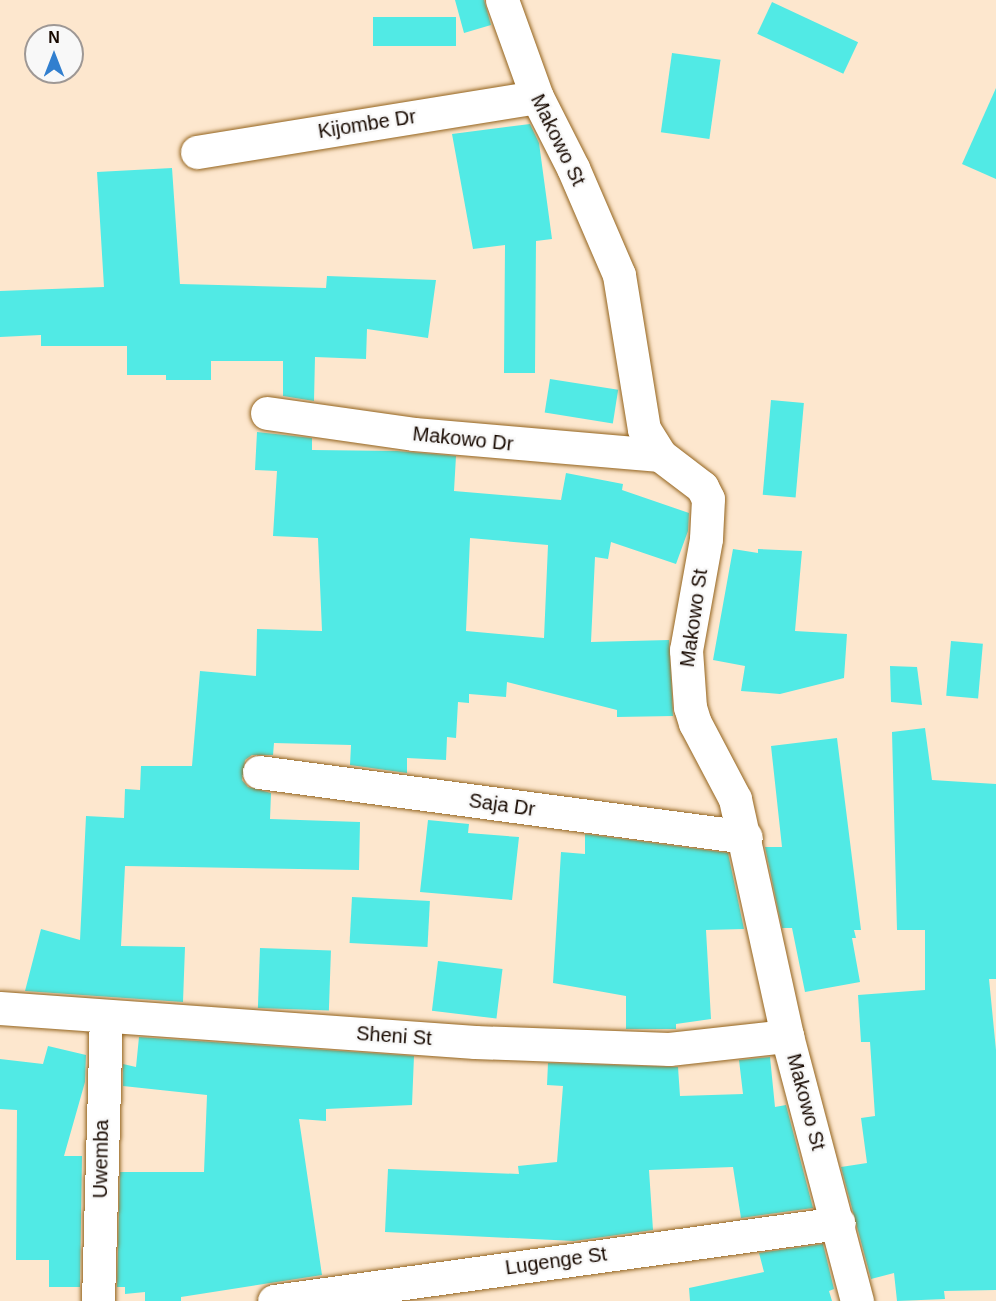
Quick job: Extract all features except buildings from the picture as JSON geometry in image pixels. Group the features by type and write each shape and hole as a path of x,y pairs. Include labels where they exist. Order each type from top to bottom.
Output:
{"street":[{"name":"Makowo St","path":"502,0 537,97 573,168 619,275 644,429 660,455 702,487 708,499 706,539 686,650 685,678 695,723 735,799 746,837 787,1036 839,1223 857,1301"},
{"name":"Kijombe Dr","path":"197,152 537,97"},
{"name":"Makowo Dr","path":"267,413 414,434 660,455"},
{"name":"Saja Dr","path":"258,772 746,837"},
{"name":"Sheni St","path":"0,1008 475,1042 669,1049 787,1036"},
{"name":"Uwemba","path":"98,1301 106,1017"},
{"name":"Lugenge St","path":"274,1301 839,1223"}]}
